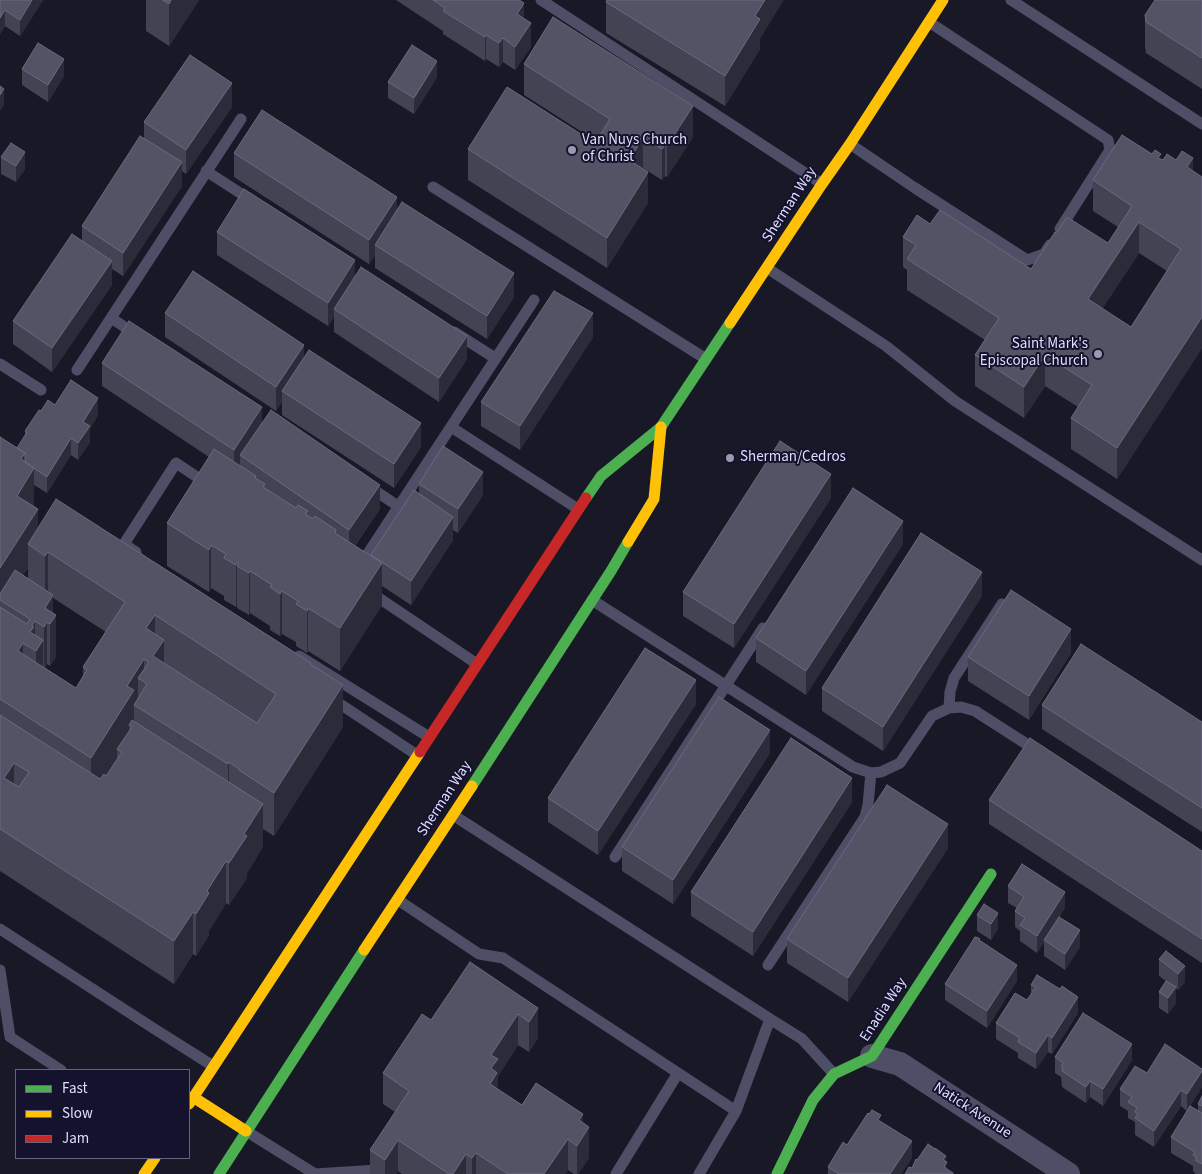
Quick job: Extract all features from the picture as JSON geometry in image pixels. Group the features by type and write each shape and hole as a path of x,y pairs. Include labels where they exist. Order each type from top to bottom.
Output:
{"main road":[{"name":"Sherman Way","path":"191,1100 578,509 601,476 661,427 850,144 943,0"},
{"name":"Sherman Way","path":"219,1174 611,571 654,500 661,427"},
{"name":"Enadia Way","path":"777,1174 813,1100 834,1074 872,1056 990,874"},
{"path":"191,1100 246,1131"},
{"path":"144,1174 154,1159"}],"street":[{"name":"Natick Avenue","path":"872,1056 900,1064 1068,1174"}],"lane":[{"path":"541,0 822,184"},
{"path":"1012,0 1202,124"},
{"path":"850,144 1027,260 1044,254 1110,150 1108,140 929,22"},
{"path":"77,370 240,118"},
{"path":"206,171 264,209"},
{"path":"433,187 706,359"},
{"path":"767,268 886,346 955,401 1202,560"},
{"path":"361,564 494,358 534,300"},
{"path":"111,318 144,339"},
{"path":"445,326 494,358"},
{"path":"0,364 40,390"},
{"path":"451,426 578,509"},
{"path":"149,561 124,544 176,463 217,491"},
{"path":"357,479 398,506"},
{"path":"356,584 477,664"},
{"path":"592,600 853,767 871,773 881,772 900,763 932,716 949,708 961,707 974,711 1048,758"},
{"path":"949,708 950,692 954,678 1002,604"},
{"path":"615,857 769,619"},
{"path":"290,651 429,736"},
{"path":"319,690 417,755"},
{"path":"768,965 865,817 871,773"},
{"path":"452,814 802,1039 834,1074"},
{"path":"397,900 479,954 503,958 736,1111"},
{"path":"0,929 214,1066"},
{"path":"0,970 10,1037 59,1069"},
{"path":"699,1174 736,1111 770,1019"},
{"path":"616,1174 678,1073"},
{"path":"246,1131 315,1174 376,1170"}],"building":[{"path":"0,0 32,0 20,20 5,10 0,18"},
{"path":"163,0 171,0 169,4"},
{"path":"433,0 519,0 524,3 517,14 531,23 515,47 503,38 499,43 486,35 485,37 443,11 445,8"},
{"path":"607,0 765,0 755,16 760,19 725,76 606,2"},
{"path":"1155,0 1202,0 1202,58 1146,22 1145,15"},
{"path":"553,17 693,106 667,146 665,145 662,149 643,138 629,160 648,172 607,238 468,149 507,87 595,143 610,119 524,64"},
{"path":"38,43 64,59 48,85 22,69"},
{"path":"412,45 437,61 414,98 388,82"},
{"path":"190,55 232,83 186,150 144,122"},
{"path":"0,86 4,89 0,95"},
{"path":"262,110 397,197 369,240 234,153"},
{"path":"1122,135 1152,154 1155,150 1161,154 1158,158 1163,160 1167,154 1176,160 1182,151 1193,158 1187,167 1202,177 1202,317 1117,448 1071,418 1092,385 1045,355 1024,387 975,355 999,318 907,259 916,245 903,237 917,215 930,224 940,210 1031,269 1067,217 1108,243 1132,206 1093,180","holes":["1139,222 1181,249 1131,327 1088,299"]},
{"path":"140,136 182,162 123,253 82,226"},
{"path":"11,143 25,152 16,166 1,157"},
{"path":"244,189 355,260 328,303 217,232"},
{"path":"402,202 514,273 487,316 375,245"},
{"path":"72,234 112,261 52,348 13,321"},
{"path":"361,267 467,336 439,378 334,309"},
{"path":"193,271 304,345 276,387 165,313"},
{"path":"554,291 593,313 520,426 481,402"},
{"path":"129,321 262,407 234,450 102,363"},
{"path":"309,350 421,423 394,464 282,391"},
{"path":"71,380 98,398 83,422 90,426 78,443 71,438 47,477 25,462 25,453 17,448 27,432 25,431 39,410 41,411 48,400 55,405"},
{"path":"271,410 380,485 349,530 240,455"},
{"path":"0,437 25,453 21,459 34,468 17,496 38,509 0,568"},
{"path":"780,441 831,474 734,624 683,592"},
{"path":"443,446 483,472 458,509 419,484"},
{"path":"214,449 256,476 255,478 265,484 263,487 296,508 298,505 308,511 305,514 313,519 315,516 336,530 335,533 382,563 340,628 308,608 307,611 296,604 298,601 282,591 280,594 270,587 272,585 250,571 249,573 237,566 239,563 237,562 236,565 224,558 226,554 211,545 209,550 167,523"},
{"path":"853,488 903,521 806,671 756,638"},
{"path":"414,490 453,517 411,581 371,555"},
{"path":"56,499 343,685 274,793 229,762 228,764 134,705 147,684 138,678 149,662 144,659 127,686 134,690 91,758 0,699 0,607 27,624 30,619 0,600 0,594 15,570 53,595 45,608 56,615 50,624 47,622 44,627 35,621 32,626 34,627 30,632 43,640 36,651 23,643 18,651 76,688 87,670 83,667 125,602 48,552 45,556 28,544","holes":["155,615 276,694 257,723 153,656 164,640 146,628"]},
{"path":"921,533 982,572 883,727 822,688"},
{"path":"1011,590 1071,629 1029,696 968,657"},
{"path":"1081,644 1202,722 1202,808 1042,705"},
{"path":"645,648 696,680 598,831 548,798"},
{"path":"719,697 770,730 673,880 622,847"},
{"path":"0,715 100,779 104,774 106,776 122,752 117,749 132,727 129,725 132,720 263,804 244,834 247,836 229,863 226,861 207,891 209,893 196,914 193,912 174,941 0,829","holes":["14,763 29,772 19,787 4,778"]},
{"path":"791,738 852,778 753,932 691,892"},
{"path":"1030,738 1202,851 1202,939 989,800"},
{"path":"887,785 948,824 848,978 787,939"},
{"path":"1022,864 1065,892 1037,936 1020,925 1025,918 1015,911 1024,897 1008,886"},
{"path":"984,904 998,913 991,924 977,915"},
{"path":"1059,917 1080,930 1065,954 1044,940"},
{"path":"975,937 1017,965 987,1011 945,984"},
{"path":"1166,951 1185,966 1178,974 1159,959"},
{"path":"470,962 538,1008 529,1022 518,1014 491,1055 498,1059 491,1068 497,1073 490,1084 522,1105 536,1083 583,1114 579,1120 589,1127 577,1146 568,1139 544,1174 508,1174 476,1153 472,1158 466,1154 453,1174 449,1174 398,1140 385,1160 370,1150 409,1091 383,1073 422,1014 431,1020"},
{"path":"1037,975 1060,989 1062,986 1078,997 1052,1038 1048,1035 1036,1053 1018,1042 1020,1038 996,1023 1015,993 1027,1000 1036,987 1031,985"},
{"path":"1166,981 1176,987 1168,998 1159,992"},
{"path":"1083,1013 1132,1044 1103,1089 1090,1081 1086,1087 1062,1071 1063,1068 1061,1066 1063,1063 1055,1057"},
{"path":"1165,1044 1202,1069 1202,1071 1187,1094 1181,1090 1154,1131 1135,1118 1138,1114 1135,1112 1137,1108 1128,1102 1132,1097 1120,1089 1135,1066 1147,1073"},
{"path":"1202,1096 1202,1106 1198,1104"},
{"path":"1190,1106 1202,1113 1202,1164 1195,1160 1197,1158 1193,1155 1195,1152 1171,1137"},
{"path":"872,1110 881,1115 878,1120 912,1141 890,1174 839,1174 828,1167 843,1142 847,1145 868,1113"},
{"path":"928,1144 946,1156 943,1160 947,1162 944,1167 953,1174 905,1174 909,1167 912,1168 916,1159"}],"traffic: fast":[{"path":"586,498 601,476 661,427 730,323"},
{"path":"472,786 628,542"},
{"path":"777,1174 813,1100 834,1074 872,1056 991,874"},
{"path":"219,1174 364,950"}],"traffic: slow":[{"path":"730,323 850,144 943,0"},
{"path":"628,542 654,499 661,427"},
{"path":"190,1102 420,752"},
{"path":"364,950 472,786"},
{"path":"193,1097 246,1131"},
{"path":"144,1174 154,1159"}],"traffic: jam":[{"path":"420,752 586,498"}],"place":[{"name":"Van Nuys Church of Christ","path":"572,150"},
{"name":"Saint Mark's Episcopal Church","path":"1098,354"},
{"name":"Sherman/Cedros","path":"730,458"}]}
